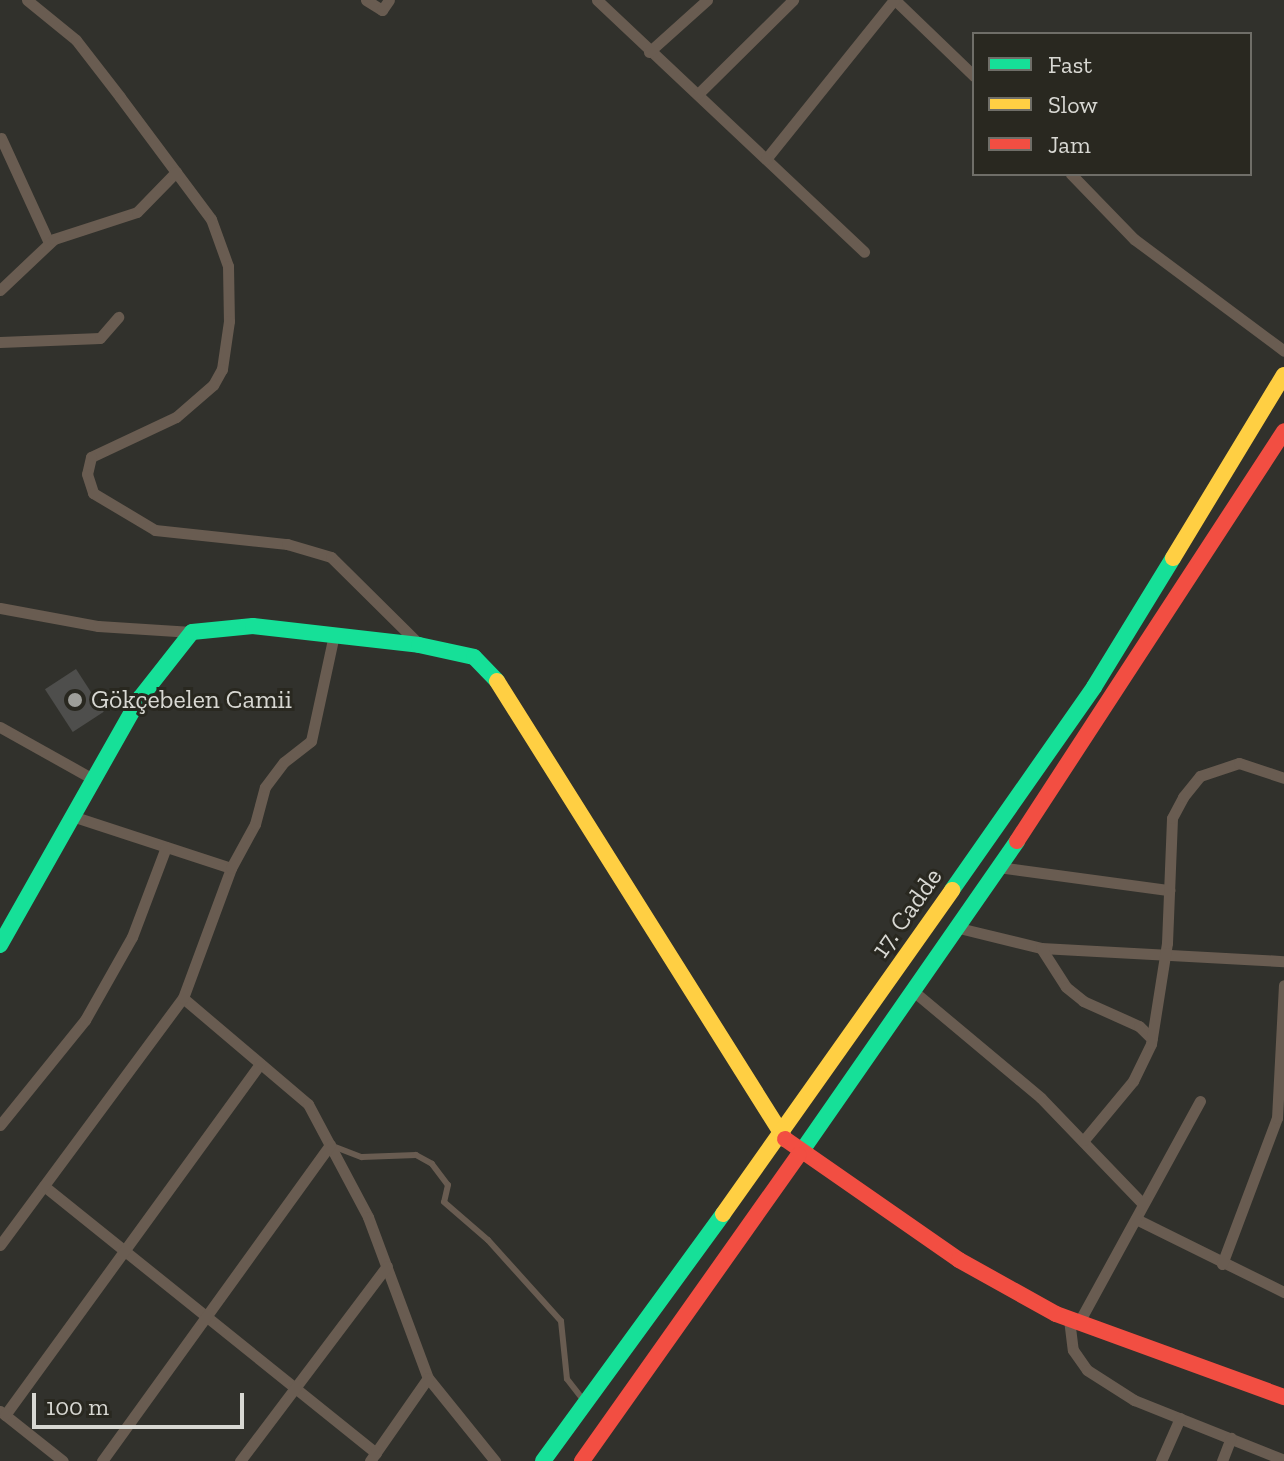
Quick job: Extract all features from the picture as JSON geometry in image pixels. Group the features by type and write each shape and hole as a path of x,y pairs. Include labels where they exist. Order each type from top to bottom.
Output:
{"street":[{"path":"27,0 76,40 176,172 211,219 228,266 229,321 222,369 213,385 176,417 91,457 87,474 93,493 155,530 287,544 331,557 419,645"},
{"path":"366,0 382,10 389,0"},
{"path":"649,52 707,0"},
{"path":"698,94 793,0"},
{"path":"766,159 894,0 972,74"},
{"path":"603,2 649,52 698,94 864,252"},
{"path":"1,138 49,243"},
{"path":"0,290 49,243 137,212 176,172"},
{"path":"1073,176 1134,239 1284,351"},
{"path":"0,342 100,338 118,317"},
{"name":"17. Cadde","path":"543,1461 780,1135 1094,687 1284,375"},
{"name":"17. Cadde","path":"582,1461 912,990 959,928 1117,694 1284,431"},
{"path":"0,608 98,626 192,632 253,626 419,645 474,657 491,671 780,1135 959,1260 1074,1321 1284,1397"},
{"path":"0,945 140,698 192,632"},
{"path":"0,1245 183,998 231,868 255,824 265,787 284,762 311,741 334,635"},
{"path":"0,727 95,780"},
{"path":"1084,1140 1133,1081 1152,1039 1166,953 1172,818 1191,784 1239,763 1284,778"},
{"path":"75,817 231,868"},
{"path":"0,1125 85,1020 132,937 166,847"},
{"path":"998,867 1169,890"},
{"path":"959,928 1041,948 1284,961"},
{"path":"1041,948 1066,987 1083,1001 1139,1026 1152,1039"},
{"path":"1222,1264 1280,1120 1284,985"},
{"path":"912,990 1084,1140 1142,1203"},
{"path":"183,998 308,1104 387,1266 428,1378 495,1461"},
{"path":"63,1461 3,1413 260,1064"},
{"path":"1200,1101 1136,1219 1074,1321 1073,1350 1087,1370 1134,1400 1284,1460"},
{"path":"102,1461 330,1145"},
{"path":"44,1186 297,1387 373,1457 428,1378"},
{"path":"1136,1219 1282,1291 1284,1278"},
{"path":"240,1461 387,1266"},
{"path":"1161,1461 1180,1418"},
{"path":"1222,1461 1231,1438"}],"lane":[{"path":"330,1145 362,1157 416,1155 432,1164 448,1185 444,1202 488,1240 561,1321 567,1379 585,1402"}],"building":[{"name":"Gökçebelen Camii","path":"76,669 104,712 73,732 45,689"}],"traffic: fast":[{"path":"952,890 1094,687 1173,558"},
{"path":"0,945 140,698 192,632 253,626 419,645 474,657 497,681"},
{"path":"799,1155 1017,841"},
{"path":"543,1461 723,1214"}],"traffic: slow":[{"path":"1173,558 1284,375"},
{"path":"497,681 785,1139"},
{"path":"723,1214 952,890"}],"traffic: jam":[{"path":"1017,841 1284,431"},
{"path":"785,1139 959,1260 1056,1314 1284,1397"},
{"path":"582,1461 799,1155"}],"place":[{"name":"Gökçebelen Camii","path":"75,700"}]}
